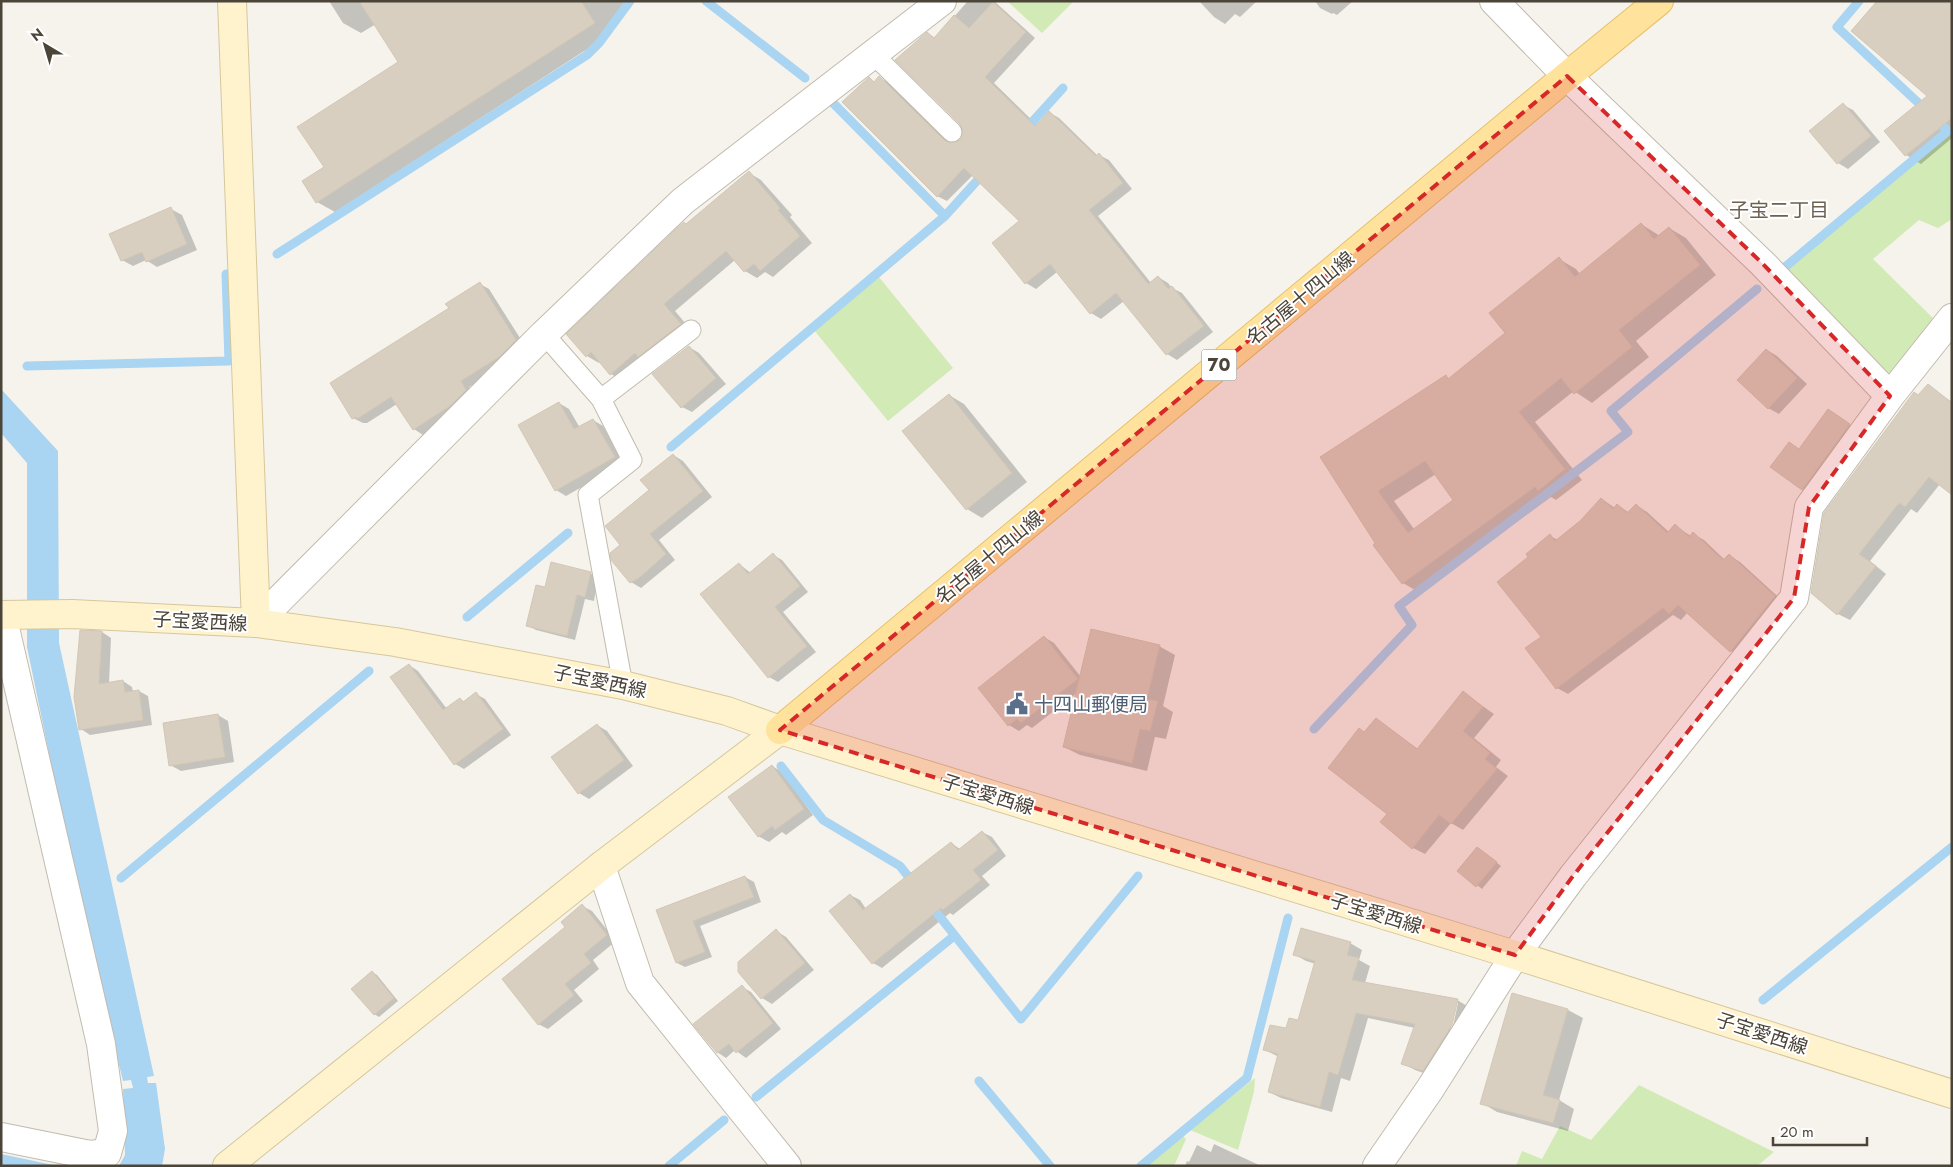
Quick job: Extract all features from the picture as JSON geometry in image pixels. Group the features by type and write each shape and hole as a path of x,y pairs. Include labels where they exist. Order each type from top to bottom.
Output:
{"main road":[{"path":"232,1 256,624"},
{"name":"名古屋十四山線","path":"780,730 1659,1"},
{"name":"子宝愛西線","path":"2,615 72,614 256,624 395,642 623,685 727,711 780,730 1515,955 1952,1094"},
{"path":"227,1166 601,866 780,730"}],"street":[{"path":"256,624 544,334 683,201 942,1"},
{"path":"1494,1 1567,76 1763,264 1890,396"},
{"path":"1377,1166 1430,1089 1515,955 1573,876 1794,598 1809,507 1890,396 1952,318"},
{"path":"1,1137 90,1155 107,1153 113,1131 101,1044 2,615"},
{"path":"601,866 640,983 788,1166"}],"lane":[{"path":"874,55 952,132"},
{"path":"602,398 691,330"},
{"path":"544,334 602,398 632,460 588,495 623,685"}],"highlighted area":[{"path":"1567,76 1763,264 1890,396 1809,507 1794,598 1573,876 1515,955 780,730"}],"green space":[{"path":"1007,1 1074,1 1042,33"},
{"path":"1952,131 1952,219 1938,228 1919,220 1873,259 1939,324 1895,376 1867,361 1782,273"},
{"path":"879,277 953,368 888,421 814,330"},
{"path":"1255,1078 1254,1092 1238,1150 1190,1130"},
{"path":"1639,1085 1774,1152 1757,1166 1516,1166 1522,1151 1542,1159 1560,1126 1591,1140"},
{"path":"1182,1135 1186,1139 1174,1166 1146,1166"}],"water":[{"path":"1,389 58,451 59,643 154,1076 147,1077 148,1083 156,1083 165,1149 162,1166 119,1166 125,1155 123,1089 133,1088 131,1080 123,1081 82,913 27,647 27,463 1,433"},
{"path":"1,1154 58,1166 1,1166"}],"building":[{"path":"359,1 581,1 595,23 316,203 302,181 324,167 297,127 398,62"},
{"path":"1877,1 1952,1 1952,118 1905,156 1884,131 1927,96 1851,31"},
{"path":"993,2 1026,32 985,77 1035,126 1049,111 1096,156 1099,153 1123,183 1089,210 1148,284 1158,276 1168,289 1172,286 1204,326 1166,355 1116,293 1090,314 1050,264 1025,284 992,243 1019,221 964,168 937,197 842,102 869,77 874,82 879,76 944,140 950,143 960,140 963,134 960,124 895,60 927,32 934,38 954,15 969,28"},
{"path":"1843,103 1871,136 1837,164 1809,131"},
{"path":"749,171 780,208 778,210 800,236 760,271 754,264 744,272 726,251 664,304 681,324 638,357 635,353 610,375 591,352 586,357 566,334 684,222 686,224"},
{"path":"171,207 187,244 146,262 142,252 121,261 109,234"},
{"path":"1641,223 1654,239 1669,227 1700,265 1619,330 1632,347 1574,394 1561,378 1519,412 1565,469 1538,491 1535,487 1402,584 1373,545 1375,543 1320,457 1446,375 1448,379 1505,333 1489,313 1559,257 1575,277","holes":["1425,461 1453,500 1408,533 1378,491"]},
{"path":"480,282 516,340 499,357 461,381 466,390 450,406 413,430 391,397 357,419 356,417 352,419 330,383 449,308 445,304"},
{"path":"689,346 716,378 681,408 652,374"},
{"path":"1766,349 1797,378 1768,409 1737,380"},
{"path":"1928,384 1952,403 1952,495 1929,477 1905,507 1899,503 1859,554 1876,566 1837,615 1811,593 1824,513 1914,392 1918,395"},
{"path":"949,394 1012,473 966,510 902,431"},
{"path":"559,402 574,429 593,419 615,457 555,491 518,425"},
{"path":"1828,409 1850,424 1802,490 1770,467 1789,442 1799,449"},
{"path":"673,454 703,491 650,534 666,554 639,578 630,583 611,560 610,553 620,545 605,526 649,490 640,480"},
{"path":"1601,498 1613,509 1617,504 1627,513 1636,504 1667,533 1675,524 1689,537 1693,532 1723,560 1729,554 1775,596 1730,652 1678,605 1669,614 1663,608 1556,689 1525,648 1541,637 1497,582 1528,557 1526,554 1550,534 1555,541 1580,521"},
{"path":"773,553 800,586 775,607 807,646 768,678 700,594 739,563 748,574"},
{"path":"551,562 591,572 585,597 577,595 567,636 526,626 536,585 545,587"},
{"path":"1091,629 1160,645 1147,699 1158,701 1150,731 1140,729 1132,763 1063,747"},
{"path":"80,630 102,631 99,684 123,680 125,692 139,690 143,720 79,730 74,697"},
{"path":"1044,636 1078,679 1021,723 1017,719 1008,726 978,688"},
{"path":"409,664 443,710 460,698 463,702 476,692 503,729 454,765 390,677"},
{"path":"1463,691 1483,707 1463,731 1490,753 1485,759 1497,769 1451,824 1439,815 1412,849 1380,822 1387,814 1328,768 1359,728 1364,732 1376,718 1417,749"},
{"path":"218,714 225,757 169,766 163,723"},
{"path":"597,724 624,760 578,794 551,757"},
{"path":"772,765 804,809 775,830 772,826 758,837 728,797"},
{"path":"982,831 998,850 973,870 981,880 943,910 941,908 872,964 829,911 850,894 863,910 951,842 958,850"},
{"path":"1477,847 1497,862 1476,887 1457,871"},
{"path":"745,876 754,897 693,921 705,952 676,963 656,910"},
{"path":"582,904 607,935 584,954 591,963 565,984 574,995 538,1025 502,979 565,927 561,922"},
{"path":"1301,928 1351,942 1347,955 1359,958 1352,980 1458,999 1452,1025 1423,1071 1401,1064 1415,1024 1356,1013 1338,1075 1329,1072 1320,1107 1268,1092 1278,1054 1263,1050 1270,1025 1286,1028 1289,1018 1298,1020 1315,961 1293,955"},
{"path":"776,929 805,963 761,999 738,972 738,962"},
{"path":"372,971 394,998 374,1015 351,989"},
{"path":"742,985 773,1023 736,1053 729,1044 717,1053 693,1024"},
{"path":"1512,993 1568,1009 1543,1095 1560,1100 1553,1123 1480,1104"}],"waterway":[{"path":"277,254 587,55 599,43 630,1"},
{"path":"706,1 805,78"},
{"path":"1859,1 1837,27 1926,110"},
{"path":"1024,131 1063,88"},
{"path":"833,103 945,216 984,173"},
{"path":"1779,272 1948,131 1935,119"},
{"path":"671,447 945,216"},
{"path":"27,366 229,361 226,274"},
{"path":"1314,729 1412,625 1399,606 1628,432 1611,411 1757,289"},
{"path":"467,617 568,533"},
{"path":"121,878 369,671"},
{"path":"781,766 823,820 900,866 915,885"},
{"path":"1763,1000 1952,847"},
{"path":"929,903 1021,1019 1138,876"},
{"path":"1141,1166 1247,1078 1288,918"},
{"path":"756,1097 954,936"},
{"path":"979,1081 1050,1166"},
{"path":"669,1166 724,1120"}],"place":[{"name":"十四山郵便局","path":"1017,704"}],"district":[{"name":"子宝二丁目","path":"1779,210"}]}
